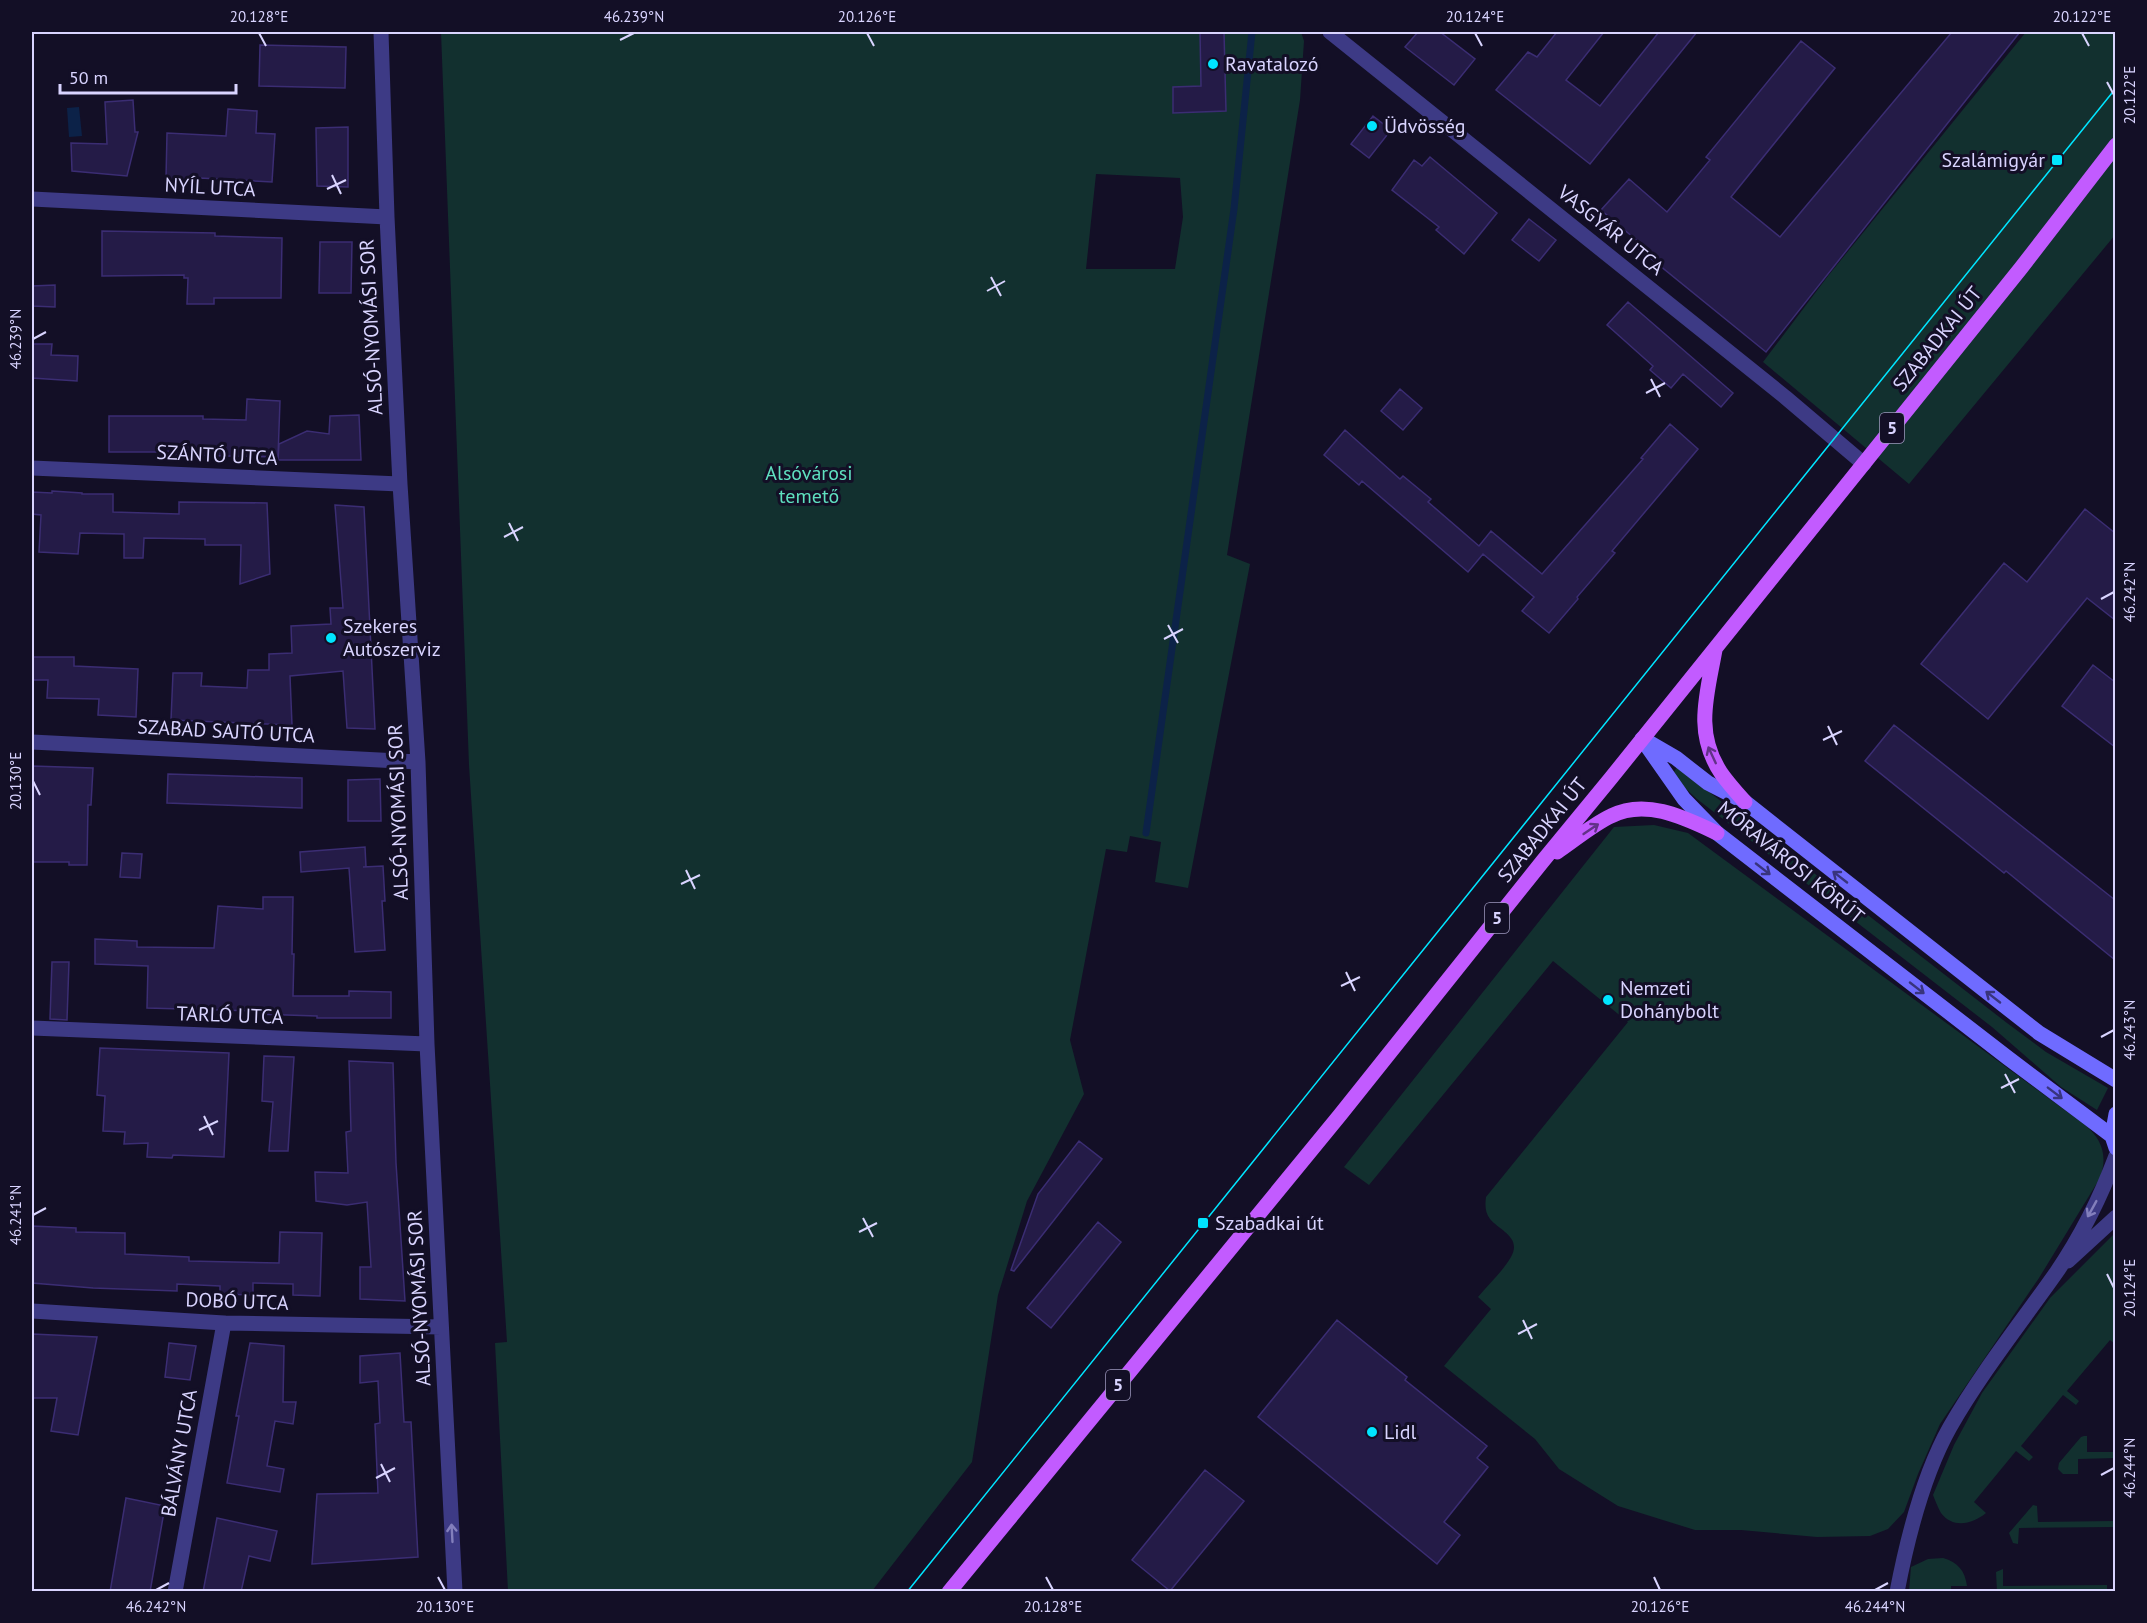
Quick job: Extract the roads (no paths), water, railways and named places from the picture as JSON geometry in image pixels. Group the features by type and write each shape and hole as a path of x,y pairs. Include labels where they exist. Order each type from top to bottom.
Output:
{"main road":[{"name":"SZABADKAI ÚT","path":"949,1592 1333,1124 1542,861 2021,268 2115,145"},
{"path":"1716,647 1705,704 1705,736 1708,748 1722,774 1745,802"},
{"name":"MÓRAVÁROSI KÖRÚT","path":"1642,739 1676,758 1707,783 1745,802 2039,1033 2115,1080"},
{"name":"MÓRAVÁROSI KÖRÚT","path":"1642,739 1684,799 1717,833 2114,1142"},
{"path":"1542,861 1612,815 1638,809 1673,814 1717,833"},
{"path":"2114,1142 2115,1114"}],"street":[{"name":"ALSÓ-NYOMÁSI SOR","path":"381,32 387,218 400,484 418,762 427,1044 455,1592"},
{"name":"VASGYÁR UTCA","path":"1330,32 1757,375 1864,464"},
{"name":"NYÍL UTCA","path":"32,199 387,218"},
{"name":"SZÁNTÓ UTCA","path":"32,468 400,484"},
{"name":"SZABAD SAJTÓ UTCA","path":"32,742 418,762"},
{"name":"TARLÓ UTCA","path":"32,1028 427,1044"},
{"path":"1897,1592 1905,1546 1949,1429 1996,1356 2057,1271 2102,1191 2115,1156"},
{"path":"2057,1271 2115,1217"},
{"name":"DOBÓ UTCA","path":"32,1311 224,1323 441,1327"},
{"name":"BÁLVÁNY UTCA","path":"176,1592 224,1323"}],"water":[{"path":"79,107 82,136 69,137 67,108"}],"waterway":[{"path":"1146,833 1234,209 1252,32"}],"tram line":[{"path":"907,1592 2116,88"}],"place":[{"name":"Ravatalozó","path":"1213,64"},
{"name":"Üdvösség","path":"1372,126"},
{"name":"Szalámigyár","path":"2057,160"},
{"name":"Szekeres Autószerviz","path":"331,638"},
{"name":"Nemzeti Dohánybolt","path":"1608,1000"},
{"name":"Szabadkai út","path":"1203,1223"},
{"name":"Lidl","path":"1372,1432"}],"park label":[{"name":"Alsóvárosi temető","path":"809,484"}]}
